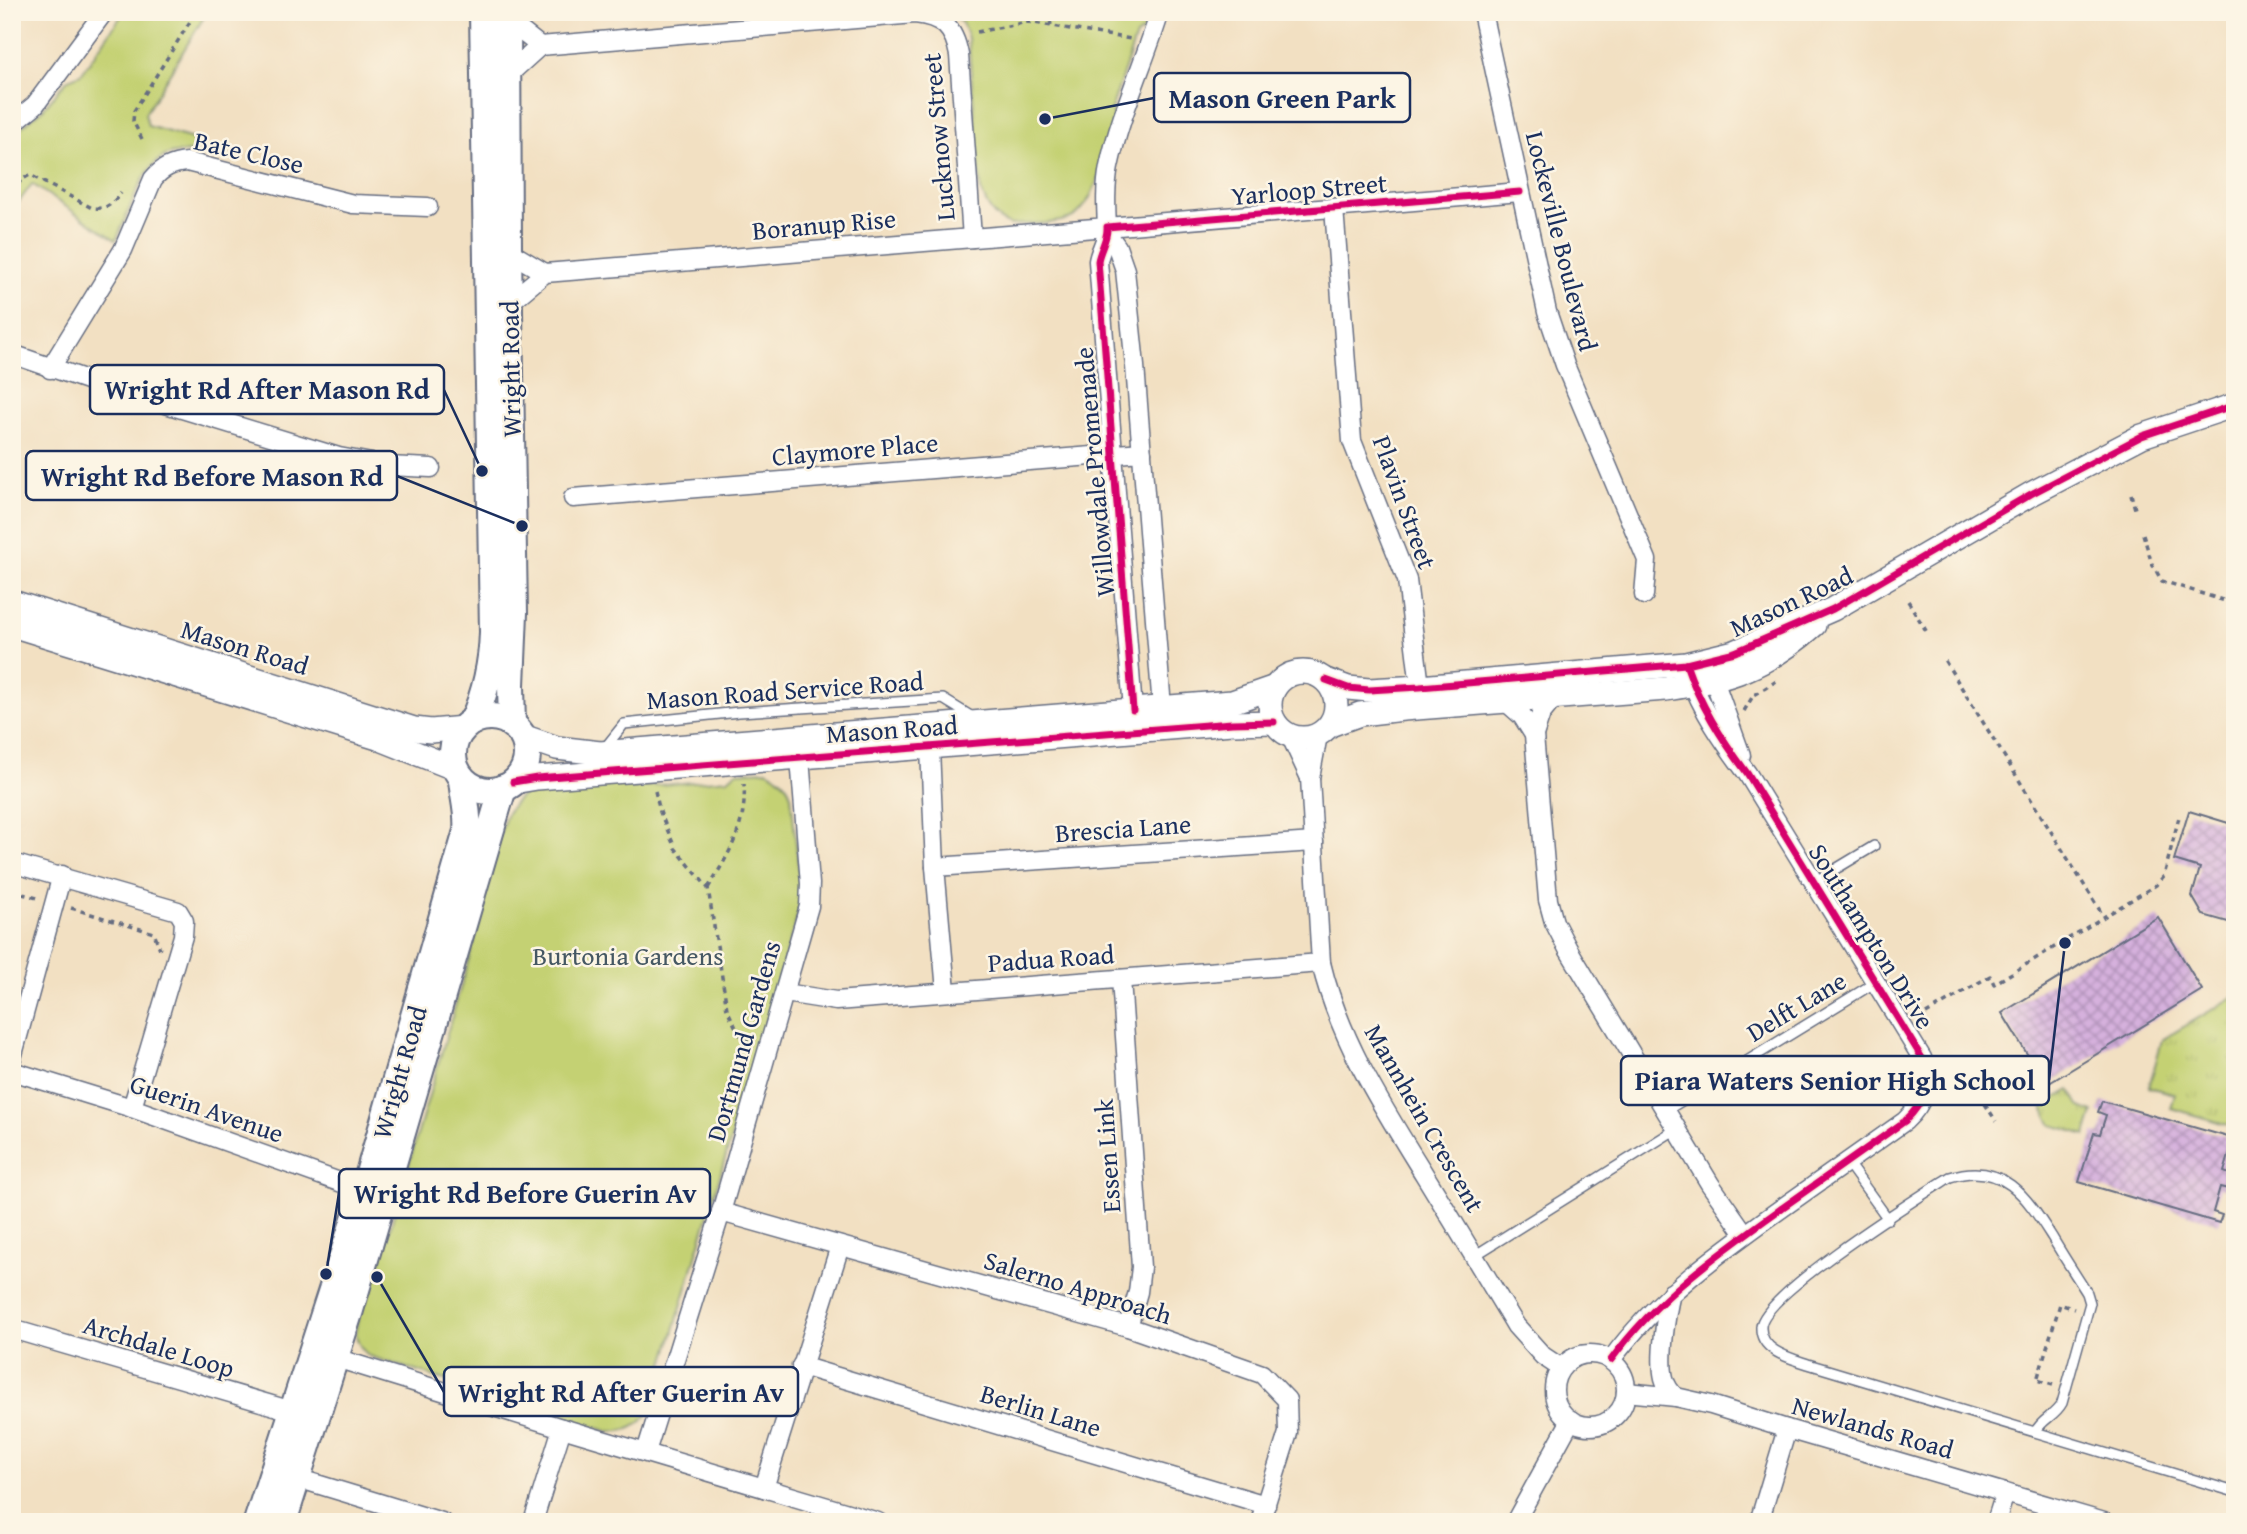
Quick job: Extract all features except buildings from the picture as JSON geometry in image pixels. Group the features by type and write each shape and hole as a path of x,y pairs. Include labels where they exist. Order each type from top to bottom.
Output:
{"main road":[{"name":"Wright Road","path":"499,15 508,75 514,613 511,685 517,730"},
{"name":"Wright Road","path":"468,724 484,697 493,632 499,15"},
{"path":"493,717 517,730 526,748 526,762 521,774 508,785 481,790 459,774 453,758 454,747 457,737 468,724 493,717"},
{"name":"Wright Road","path":"373,1194 467,831 467,808 459,774"},
{"name":"Wright Road","path":"283,1522 297,1478 324,1354 373,1194 508,785"},
{"name":"Wright Road","path":"257,1522 292,1411 324,1354"}],"street":[{"path":"12,124 35,105 104,12"},
{"name":"Willowdale Promenade","path":"1133,710 1098,261 1107,230 1109,169 1117,137 1160,12"},
{"name":"Lockeville Boulevard","path":"1482,12 1547,312 1557,343 1647,560 1644,595"},
{"name":"Lucknow Street","path":"540,46 809,17 915,14 931,16 956,38 972,238"},
{"path":"499,15 540,46 508,75"},
{"name":"Bate Close","path":"50,369 123,250 153,179 160,171 177,162 187,162 353,204 428,207"},
{"name":"Yarloop Street","path":"1107,230 1520,192"},
{"name":"Plavin Street","path":"1334,208 1352,440 1408,580 1420,687"},
{"name":"Willowdale Promenade","path":"1107,230 1117,247 1125,270 1162,708"},
{"name":"Boranup Rise","path":"545,273 972,238 1107,230"},
{"path":"508,251 545,273 509,303"},
{"path":"12,354 50,369 340,457 388,466 432,468"},
{"name":"Mason Road","path":"1324,730 1360,714 1666,690 1753,645 1833,609 2031,494 2142,436 2235,405"},
{"name":"Claymore Place","path":"573,498 1142,452"},
{"name":"Mason Road","path":"12,602 414,729 431,731 468,724"},
{"name":"Mason Road","path":"1325,680 1348,688 1369,690 1700,672 1760,664 1782,652 1833,609"},
{"name":"Mason Road","path":"15,635 378,738 459,774"},
{"path":"1299,672 1318,675 1332,688 1337,708 1324,730 1309,738 1282,729 1269,704 1275,687 1290,674 1299,672"},
{"name":"Southampton Drive","path":"1700,672 1728,717 1746,773"},
{"name":"Southampton Drive","path":"1611,1360 1642,1321 1671,1293 1745,1234 1905,1121 1922,1102 1926,1090 1927,1080 1922,1058 1746,773 1720,736 1700,672"},
{"name":"Mason Road","path":"517,730 557,748 600,753 1232,702 1275,687"},
{"path":"1555,697 1541,714 1534,734 1548,900 1554,922 1710,1184 1745,1234"},
{"path":"1505,701 1522,716 1534,734"},
{"name":"Mason Road","path":"508,785 537,778 1232,723 1282,729"},
{"name":"Mannhein Crescent","path":"1282,729 1310,778"},
{"name":"Mannhein Crescent","path":"1324,730 1310,778 1321,963 1326,985 1370,1084 1516,1326 1543,1356 1561,1368"},
{"path":"930,748 934,867 946,991"},
{"name":"Dortmund Gardens","path":"646,1452 721,1212 809,906 810,884 800,758"},
{"name":"Brescia Lane","path":"934,867 1314,842"},
{"path":"12,863 178,911 184,921 183,936 132,1108"},
{"path":"12,1058 62,876"},
{"name":"Padua Road","path":"785,993 836,1001 1321,963"},
{"name":"Essen Link","path":"1121,979 1141,1267 1138,1292 1128,1327"},
{"name":"Guerin Avenue","path":"12,1071 132,1108 373,1194"},
{"name":"Salerno Approach","path":"721,1212 1128,1327 1262,1374 1287,1400 1288,1433 1263,1513"},
{"path":"764,1488 840,1246"},
{"path":"1671,1293 1665,1318 1663,1376 1669,1390 1676,1397"},
{"name":"Archdale Loop","path":"12,1329 292,1411"},
{"path":"324,1354 878,1522"},
{"path":"1590,1354 1611,1360 1619,1369 1626,1392 1616,1415 1606,1422 1594,1425 1582,1425 1571,1420 1556,1402 1554,1390 1561,1368 1579,1355 1590,1354"},
{"name":"Berlin Lane","path":"801,1366 1263,1513"},
{"name":"Newlands Road","path":"1626,1392 1676,1397 1711,1405 2104,1522"},
{"path":"1515,1522 1571,1420"},
{"path":"533,1522 562,1428"},
{"path":"1759,1522 1787,1429"},
{"path":"297,1478 442,1522"},
{"path":"1996,1522 2005,1493"}],"lane":[{"path":"1814,882 1874,846"},
{"name":"Delft Lane","path":"1667,1110 1876,982"},
{"path":"1474,1256 1678,1128"},
{"path":"1847,1163 1888,1219"},
{"path":"2036,1431 2039,1424 2058,1410 2062,1403 2090,1303 2087,1293 2030,1203 2013,1185 2003,1180 1981,1174 1950,1177 1809,1274 1773,1304 1761,1323 1761,1331 1769,1346 1808,1364 2235,1492"}],"path":[{"path":"142,139 133,121 134,111 196,12"},
{"path":"1048,12 1051,25"},
{"path":"977,32 1028,22 1131,39"},
{"path":"12,193 21,180 30,175 92,208 103,209 113,204 121,193"},
{"path":"2131,494 2136,509"},
{"path":"2143,534 2154,569 2162,581 2235,604"},
{"path":"1908,601 1928,634"},
{"path":"12,666 15,635"},
{"path":"1728,717 1745,711 1753,696 1792,670 1782,652"},
{"path":"1945,661 2104,917"},
{"path":"708,888 739,830 743,817 744,782"},
{"path":"654,789 675,848 708,888 725,1000 738,1032 743,1039 750,1042"},
{"path":"1926,1014 1990,976 1994,984 2156,885 2164,876 2179,817"},
{"path":"12,891 154,933 161,951"},
{"path":"1948,1072 1960,1065 1996,1121"},
{"path":"2055,1386 2037,1380 2060,1304 2075,1309"}],"green space":[{"path":"124,12 207,12 145,114 148,126 196,140 192,152 170,154 151,168 137,191 116,240 32,184 12,211 12,135 42,110 68,79 81,74"},
{"path":"950,12 1153,12 1145,30 1136,36 1111,110 1115,120 1094,189 1080,212 1071,218 1049,223 1011,225 995,216 988,207 981,190 968,38 962,23"},
{"name":"Burtonia Gardens","path":"766,770 782,779 791,795 801,894 799,910 650,1411 632,1428 607,1431 369,1356 357,1340 357,1323 364,1302 372,1290 485,904 480,891 507,813 519,798 535,787 617,781 625,788 728,779 736,772"},
{"path":"2235,996 2235,1127 2171,1108 2175,1094 2149,1087 2162,1040"},
{"path":"2070,1090 2080,1107 2093,1112 2086,1135 2052,1125 2042,1106"}],"cycle path":[{"path":"1133,710 1098,261 1107,227 1520,192"},
{"path":"1326,680 1348,688 1369,690 1420,687 1686,664 1735,652 1833,609 2031,494 2142,436 2235,405"},
{"path":"1611,1360 1648,1316 1712,1259 1905,1121 1917,1107 1926,1085 1922,1058 1747,773 1712,721 1686,664"},
{"path":"513,782 1232,723 1274,722"}],"place":[{"name":"Mason Green Park","path":"1045,119"},
{"name":"Wright Rd After Mason Rd","path":"482,471"},
{"name":"Wright Rd Before Mason Rd","path":"522,526"},
{"name":"Piara Waters Senior High School","path":"2065,943"},
{"name":"Wright Rd Before Guerin Av","path":"326,1274"},
{"name":"Wright Rd After Guerin Av","path":"377,1277"}]}
